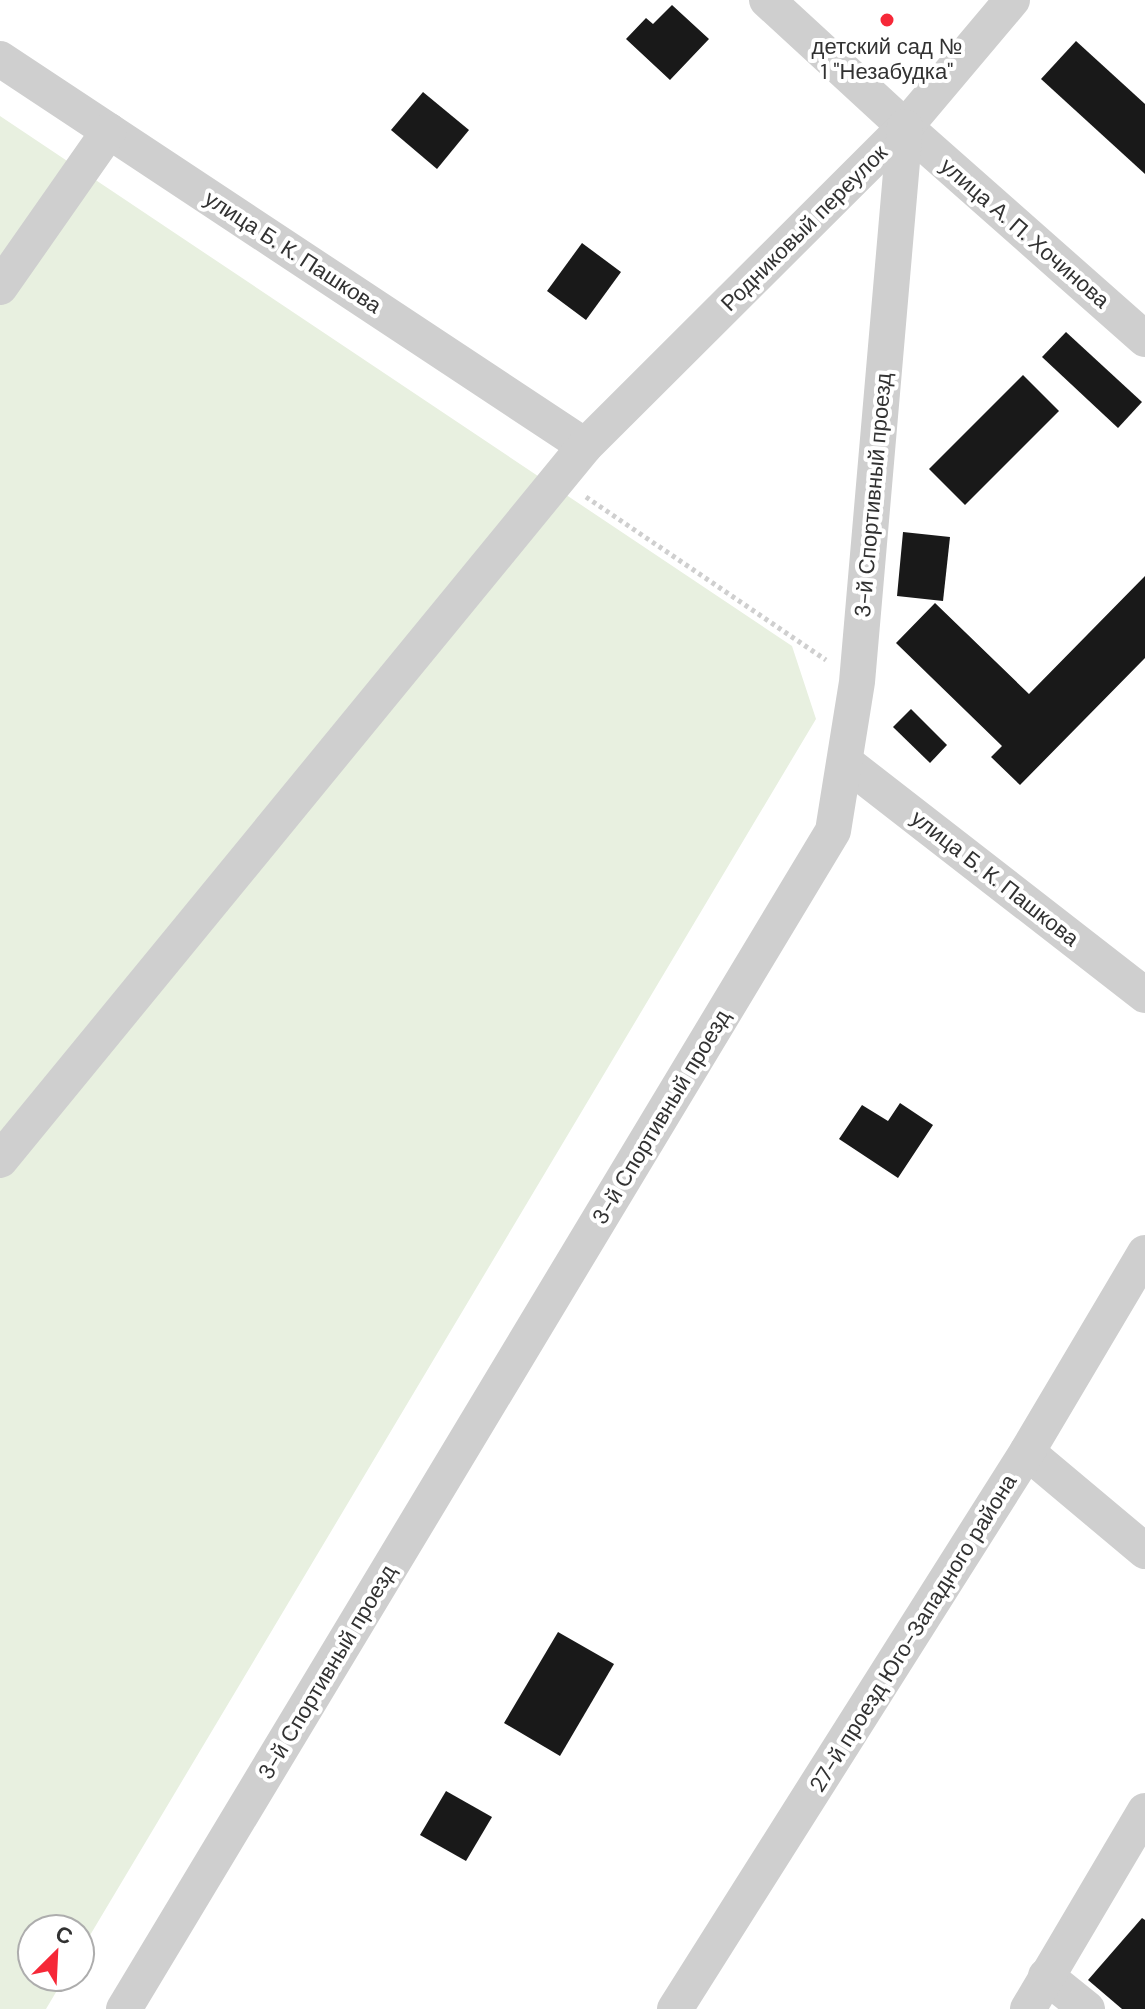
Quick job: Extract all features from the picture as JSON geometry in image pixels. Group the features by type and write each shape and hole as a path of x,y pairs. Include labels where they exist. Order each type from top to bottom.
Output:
{"street":[{"name":"улица А. П. Хочинова","path":"767,0 905,127 1145,339"},
{"name":"Родниковый переулок","path":"0,1160 585,446 905,127 1012,0"},
{"name":"улица Б. К. Пашкова","path":"0,59 585,446"},
{"name":"3-й Спортивный проезд","path":"124,2009 833,831 857,682 905,127"},
{"path":"0,287 109,131"},
{"name":"улица Б. К. Пашкова","path":"845,762 1145,995"},
{"name":"27-й проезд Юго-Западного района","path":"675,2009 1027,1452 1145,1253"},
{"path":"1027,1452 1145,1551"},
{"path":"1028,2009 1145,1811"},
{"path":"1046,1976 1087,2009"}],"path":[{"path":"559,478 857,682"}],"green space":[{"path":"0,116 792,646 816,719 96,1925 96,1913 16,1913 16,1993 56,1993 46,2009 0,2009"}],"building":[{"path":"672,5 709,39 670,80 626,39 646,18 653,24"},
{"path":"1076,41 1145,104 1145,174 1041,79"},
{"path":"423,92 469,130 437,169 391,130"},
{"path":"582,243 621,272 586,320 547,291"},
{"path":"1066,332 1142,402 1118,428 1042,357"},
{"path":"1023,375 1059,411 965,505 929,469"},
{"path":"903,532 950,537 943,601 897,596"},
{"path":"1145,576 1145,658 1020,785 991,757 1002,746 896,643 935,603 1029,694"},
{"path":"911,709 947,745 930,763 893,727"},
{"path":"900,1103 933,1125 898,1178 839,1139 862,1105 888,1121"},
{"path":"558,1632 614,1664 560,1756 504,1723"},
{"path":"446,1791 492,1817 466,1861 420,1835"},
{"path":"1142,1918 1145,1920 1145,2009 1122,2009 1088,1980"}],"place":[{"name":"детский сад № 1 \"Незабудка\"","path":"887,20"}]}
